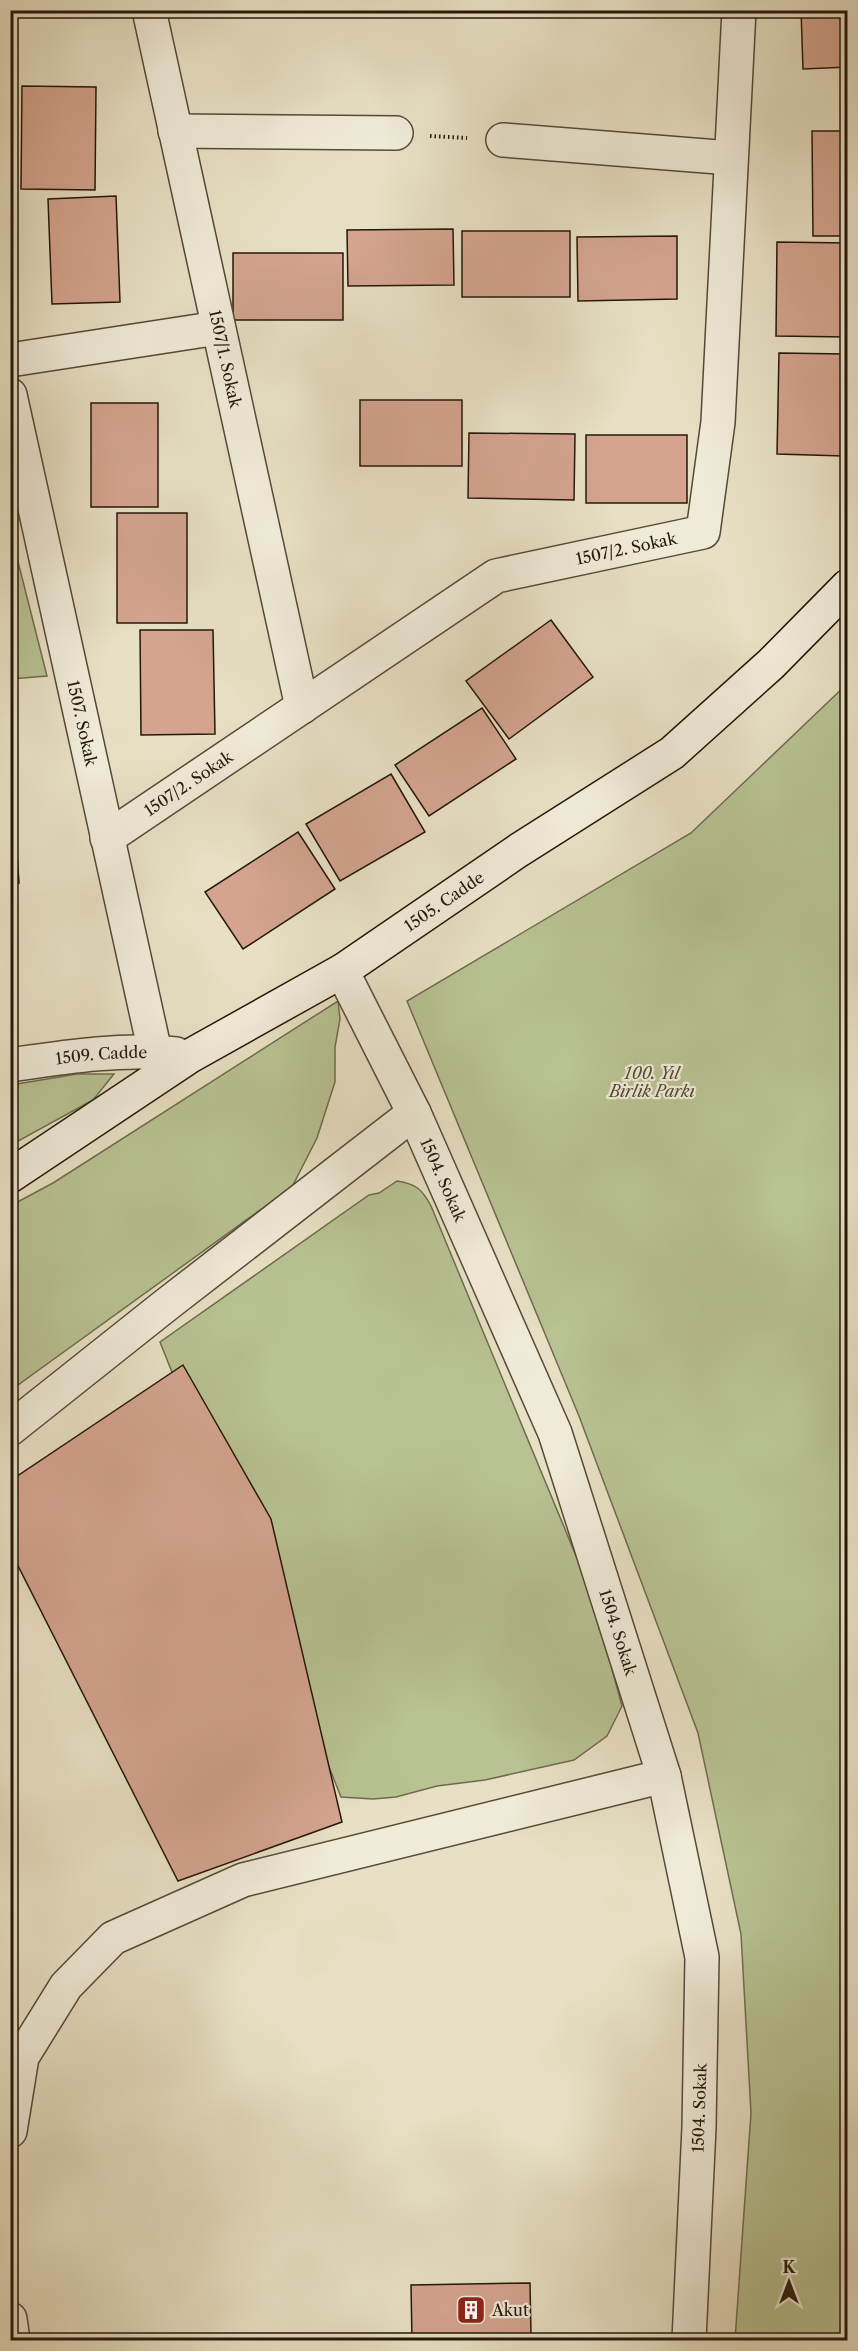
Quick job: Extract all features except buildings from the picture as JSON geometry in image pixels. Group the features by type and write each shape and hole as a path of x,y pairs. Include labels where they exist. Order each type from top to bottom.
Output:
{"street":[{"name":"1507/1. Sokak","path":"149,10 302,707"},
{"name":"1507/2. Sokak","path":"107,838 496,576 703,532 718,422 739,10"},
{"path":"175,132 396,133"},
{"path":"503,140 731,158"},
{"path":"10,360 218,328"},
{"name":"1507. Sokak","path":"10,395 19,478 107,838 155,1052"},
{"name":"1505. Cadde","path":"10,1176 190,1056 342,971 519,850 672,753 771,664 848,586"},
{"name":"1504. Sokak","path":"342,971 414,1113 555,1433 664,1776 702,1957 699,2127 689,2340"},
{"name":"1509. Cadde","path":"10,1065 99,1054 155,1052 190,1056"},
{"path":"10,1429 414,1113"},
{"path":"10,2132 22,2057 66,1986 113,1938 243,1880 664,1776"},
{"path":"10,2319 12,2340"}],"path":[{"path":"396,133 503,140"}],"green space":[{"path":"11,534 47,676 11,679"},
{"name":"100. Yıl Birlik Parkı","path":"847,684 847,2340 735,2340 751,2113 741,1934 698,1733 579,1416 407,1001 691,833"},
{"path":"338,1001 340,1019 335,1047 335,1082 317,1138 292,1187 11,1390 10,1206 53,1183"},
{"path":"77,1074 114,1074 93,1100 11,1145 11,1085"},
{"path":"397,1181 418,1188 431,1206 591,1592 622,1706 607,1736 574,1760 485,1780 437,1786 396,1797 373,1799 341,1797 160,1342 369,1195 379,1193"}],"place":[{"name":"Akut","path":"471,2310"}]}
